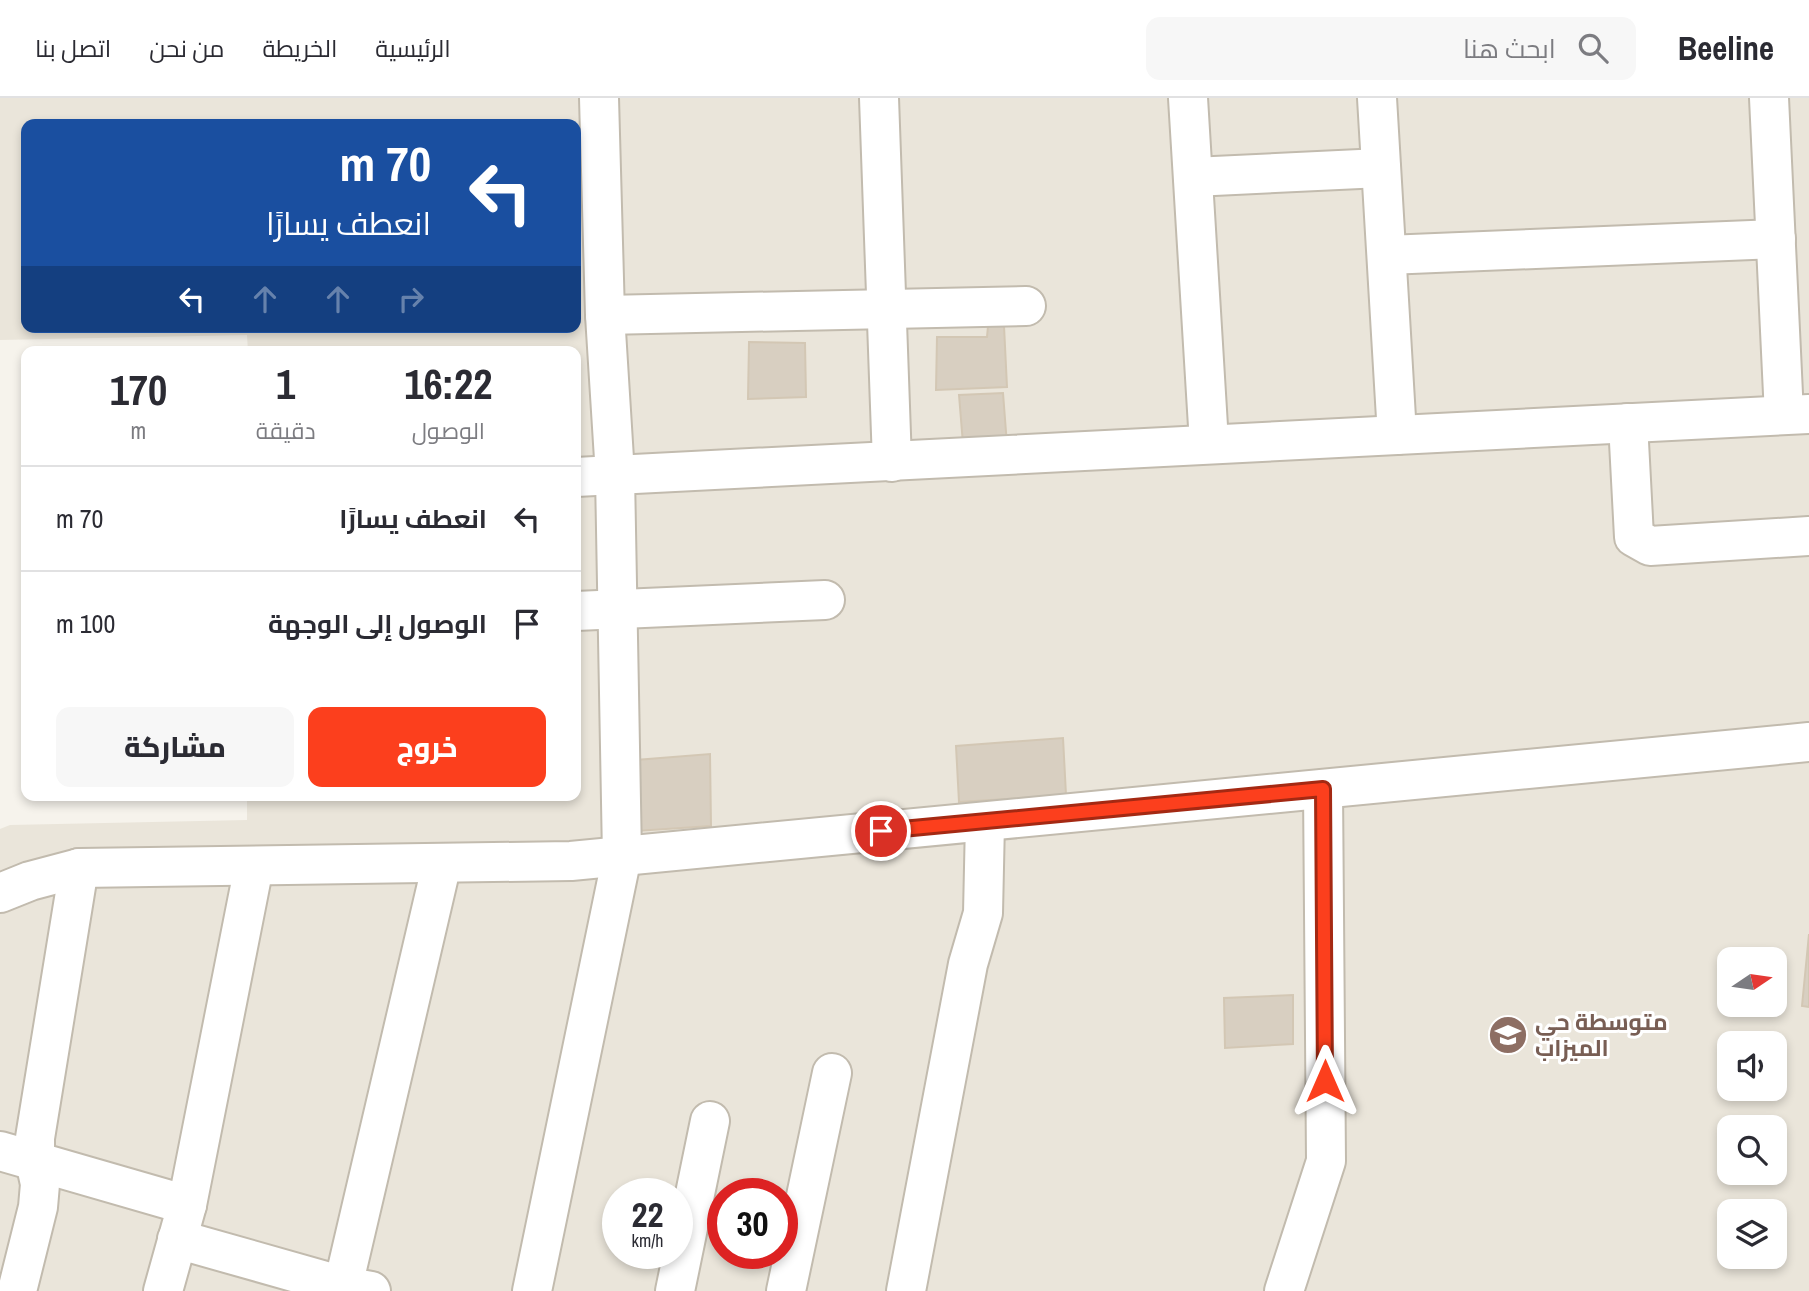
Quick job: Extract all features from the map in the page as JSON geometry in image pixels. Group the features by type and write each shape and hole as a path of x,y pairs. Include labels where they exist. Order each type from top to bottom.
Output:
{"street":[{"path":"532,1291 622,856 615,475 606,315 599,98"},
{"path":"878,98 892,462"},
{"path":"1188,98 1209,443"},
{"path":"1377,98 1397,435"},
{"path":"581,477 1797,414 1776,239 1769,98"},
{"path":"1193,177 1381,168"},
{"path":"1387,255 1776,239"},
{"path":"606,315 1026,306"},
{"path":"1628,423 1634,537 1650,546 1809,536"},
{"path":"581,611 825,600"},
{"path":"0,893 30,881 79,868 571,861 1809,743"},
{"path":"1284,1291 1326,1161 1323,789"},
{"path":"906,1291 968,964 983,913 985,821"},
{"path":"17,1156 357,1288 442,863"},
{"path":"163,1291 182,1222 254,866"},
{"path":"17,1156 35,1138 79,868"},
{"path":"786,1291 832,1073"},
{"path":"675,1291 710,1121"},
{"path":"17,1156 40,1184 38,1207 17,1291"}],"shaded area":[{"path":"0,98 1809,98 1809,1291 0,1291 0,829 10,825 247,820 247,801 581,801 581,346 248,346 247,335 0,340"}],"building":[{"path":"988,326 1004,326 1007,387 936,390 937,337 987,337"},
{"path":"749,342 805,343 806,397 748,399"},
{"path":"1003,393 1007,445 963,444 959,395"},
{"path":"1063,738 1066,795 959,802 956,746"},
{"path":"710,754 711,826 636,831 636,760"},
{"path":"1809,934 1809,1007 1802,1006"},
{"path":"1293,995 1293,1044 1225,1048 1224,998"}],"place":[{"name":"متوسطة حي الميزاب","path":"1508,1035"}],"route":[{"path":"881,831 1323,789 1325,1081"}]}
